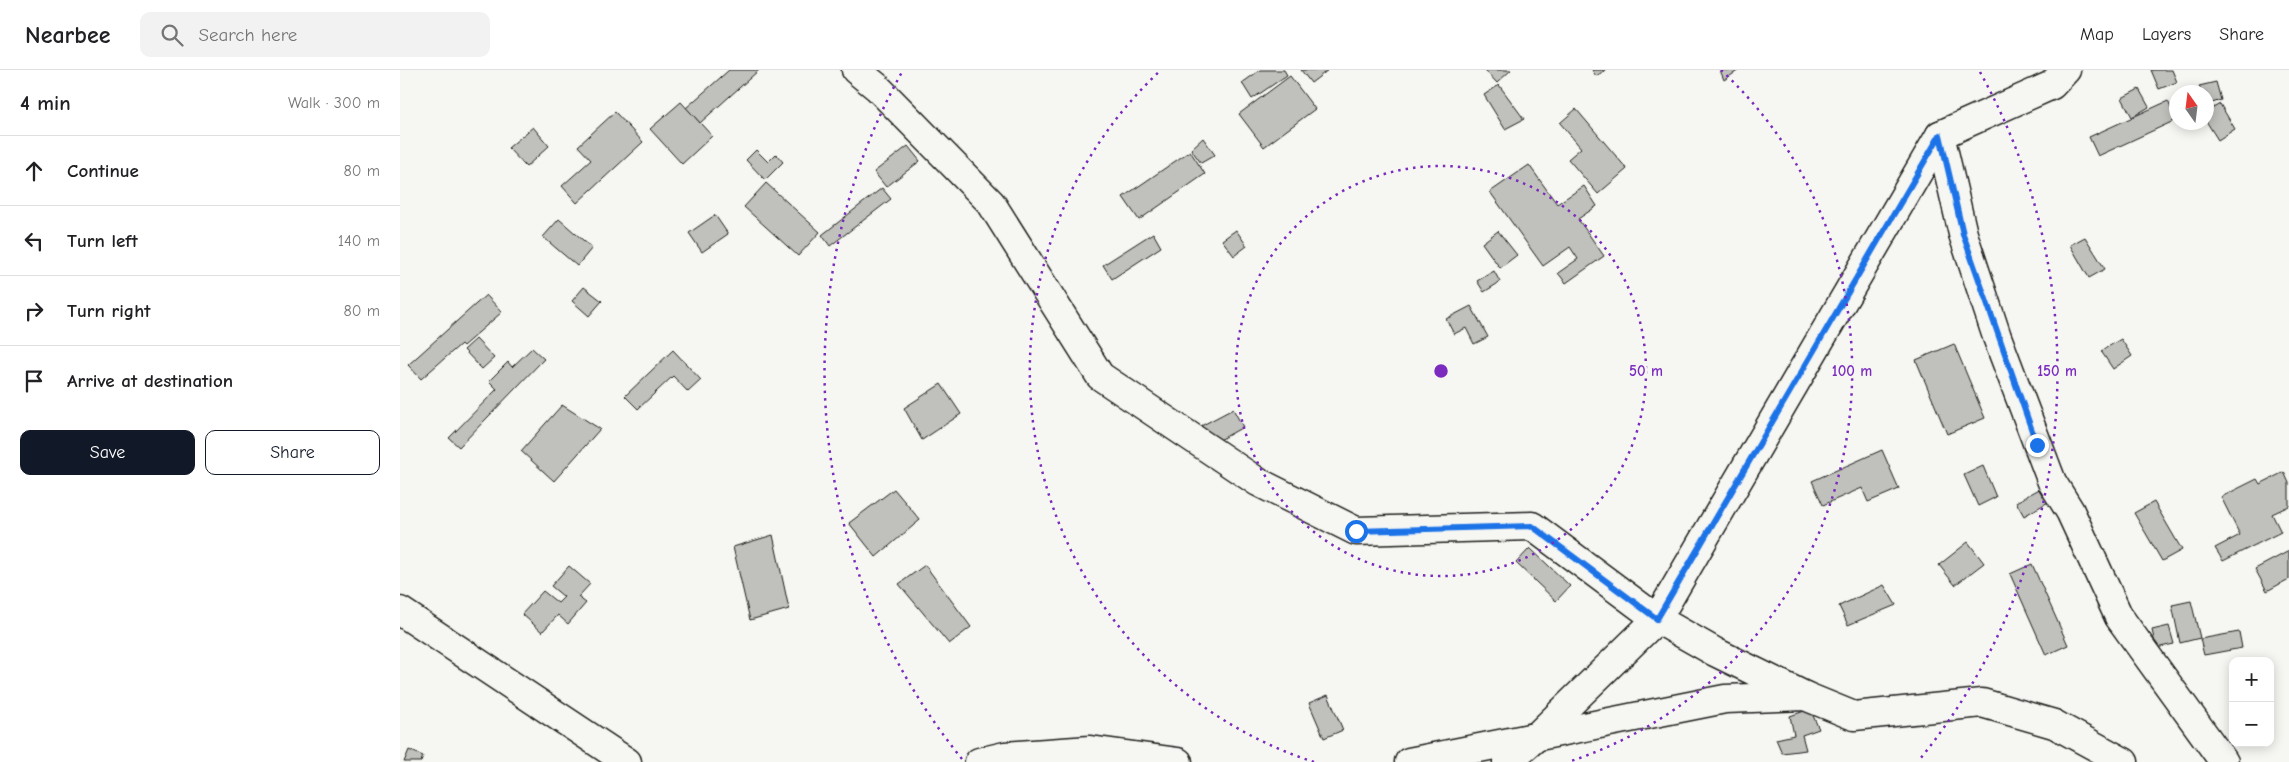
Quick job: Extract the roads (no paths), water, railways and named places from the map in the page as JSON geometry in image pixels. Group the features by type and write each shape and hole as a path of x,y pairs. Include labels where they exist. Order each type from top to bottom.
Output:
{"street":[{"path":"856,70 877,88 991,203 1100,376 1258,482 1356,531 1532,526 1657,619 1715,652 1805,696 1854,716 1982,703 2054,724 2124,762"},
{"path":"1507,762 1657,619 1940,135 2052,85 2066,70"},
{"path":"1940,135 1963,234 2000,346 2052,482 2070,511 2120,617 2224,762"},
{"path":"400,611 627,762"},
{"path":"1409,762 1725,699 1805,696"},
{"path":"979,762 1005,756 1090,750 1178,762"}]}
